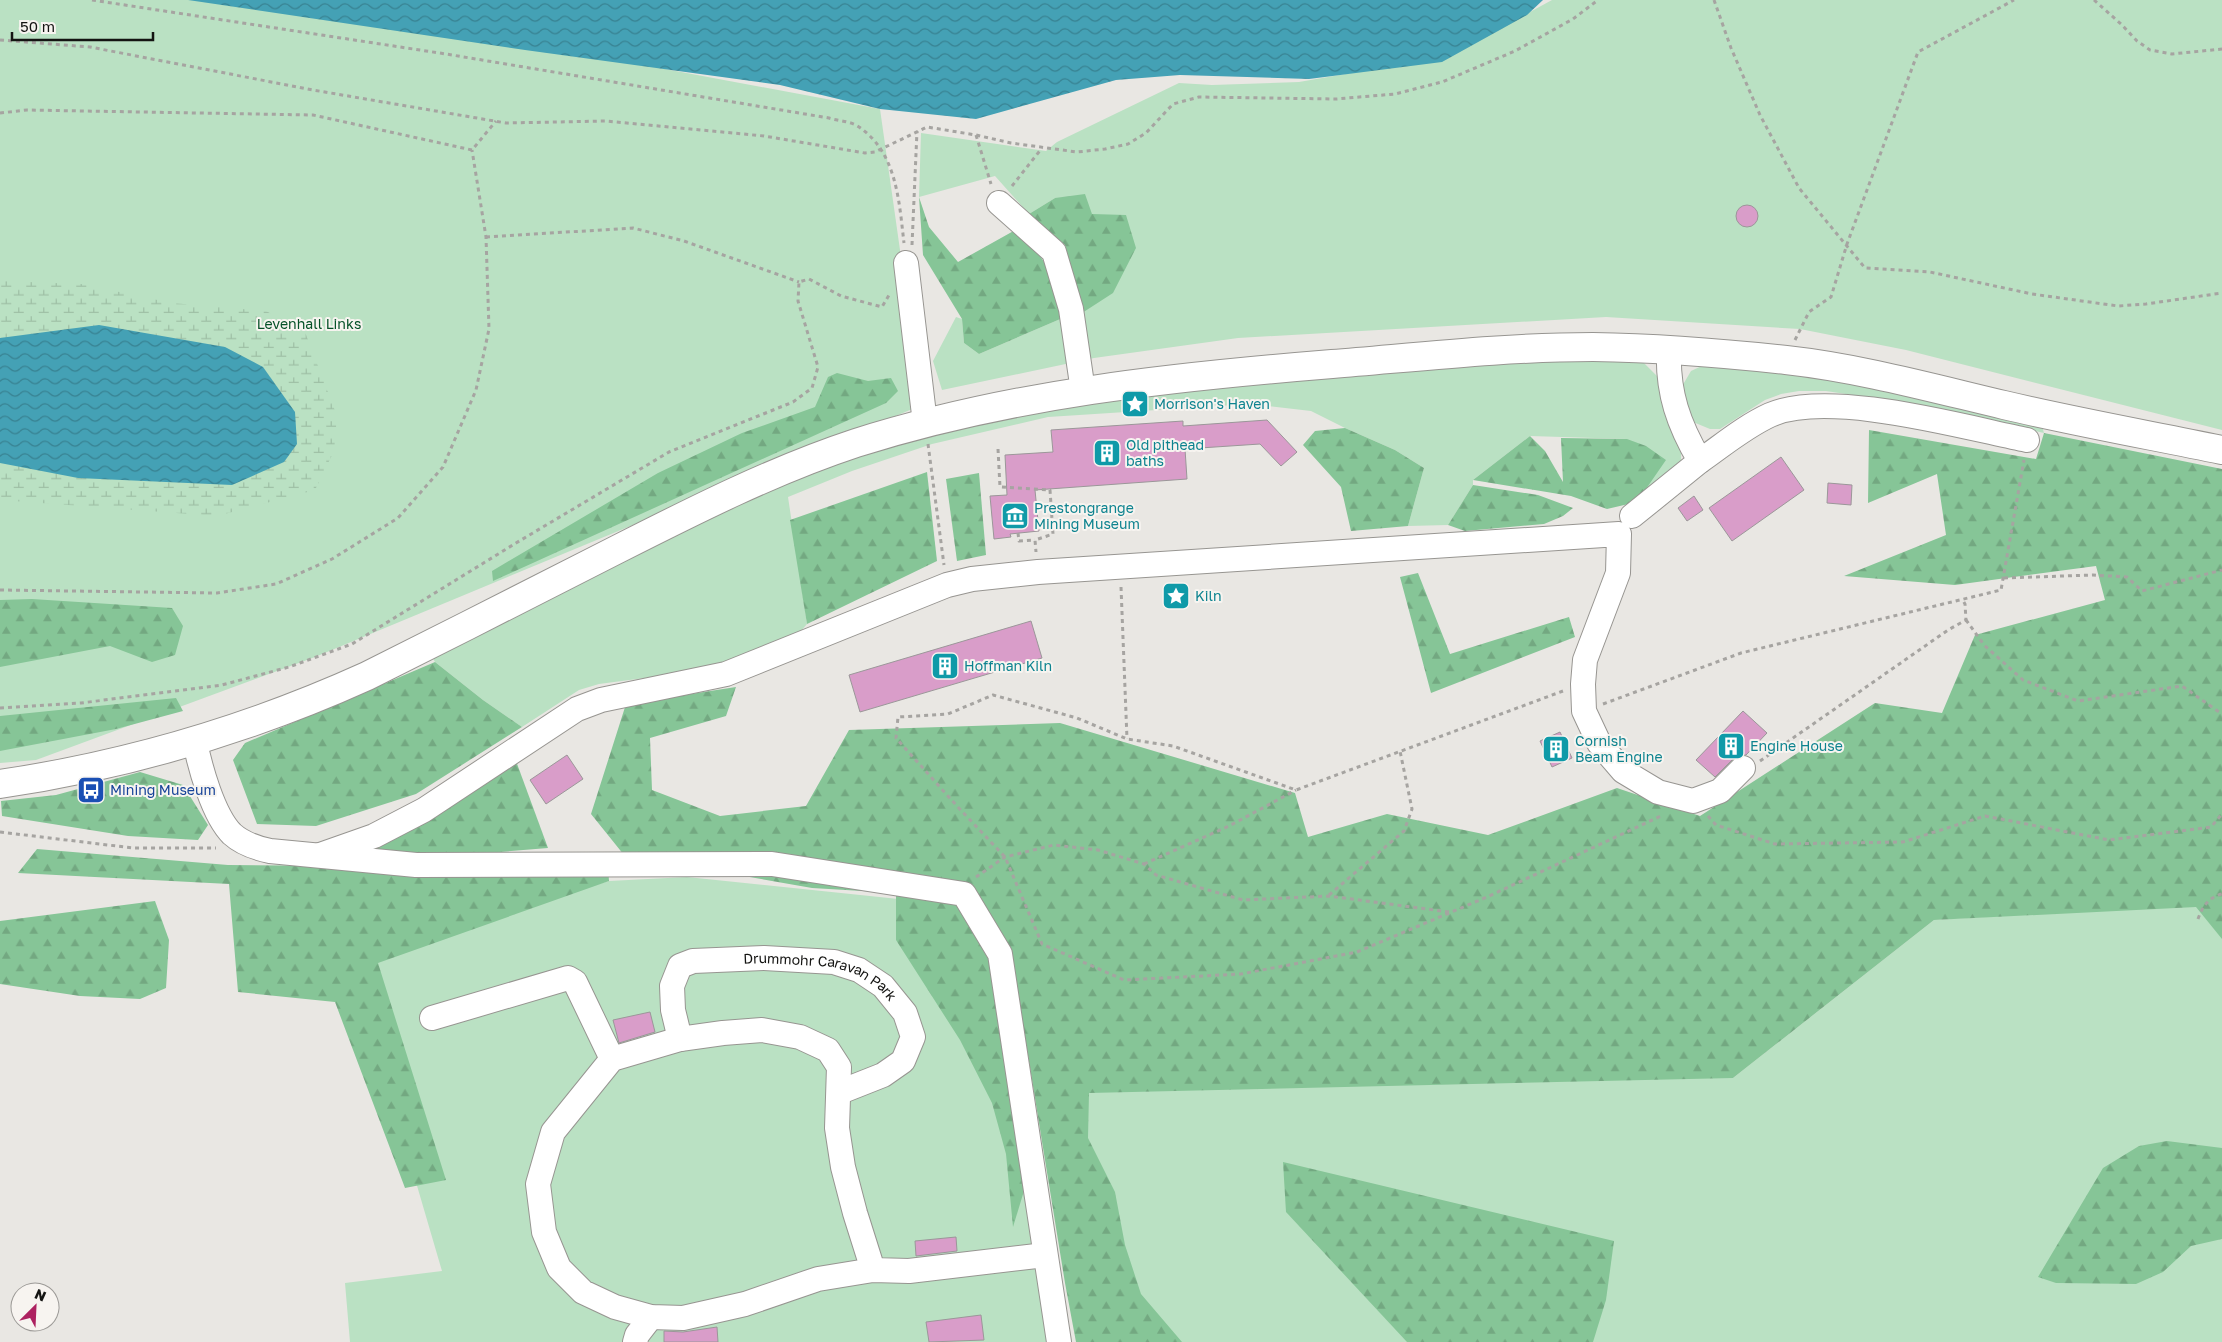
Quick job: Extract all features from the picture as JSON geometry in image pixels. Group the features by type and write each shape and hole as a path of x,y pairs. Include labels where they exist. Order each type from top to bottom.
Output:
{"main road":[{"path":"0,784 42,778 130,759 194,742 316,699 367,676 680,518 762,480 852,445 925,423 1004,404 1083,391 1239,372 1514,350 1591,347 1669,349 1792,360 1871,375 2060,418 2222,450"}],"street":[{"path":"1000,203 1054,252 1071,309 1083,391"},
{"path":"906,263 925,423"},
{"path":"1669,349 1672,398 1683,432 1700,461"},
{"path":"1632,516 1700,461 1741,431 1771,414 1804,406 1880,410 2027,440"},
{"path":"320,855 374,836 424,810 577,709 602,700 726,674 947,585 972,579 1038,572 1619,534 1618,573 1585,660 1583,684 1584,711 1599,743 1623,772 1658,792 1693,801 1720,791 1744,768"},
{"path":"194,742 221,819 232,834 252,847 270,852 320,855 416,866 772,864 964,894 1000,954 1059,1342"},
{"name":"Drummohr Caravan Park","path":"680,1039 673,1010 672,986 680,966 693,961 764,958 834,962 859,970 883,986 905,1013 913,1037 903,1061 883,1075 840,1092"},
{"path":"432,1018 568,978 575,982 612,1059"},
{"path":"873,1270 843,1167 838,1128 839,1067 828,1050 800,1037 762,1030 680,1039 612,1059 553,1132 538,1184 544,1232 559,1268 583,1292 615,1307 650,1318 683,1318 746,1304 818,1279 873,1270 910,1272 1045,1255"},
{"path":"634,1342 650,1318"}],"path":[{"path":"92,0 446,54 829,118 858,126 882,149 890,164 900,211 906,263"},
{"path":"0,40 90,47 313,90 506,123 606,122 764,136 865,153 882,149 917,130 927,127 1010,143 1077,152 1128,144 1146,134 1173,104 1198,97 1336,99 1395,94 1442,82 1516,51 1573,19 1598,0"},
{"path":"1714,0 1731,48 1760,115 1799,188 1865,268 1930,272 2032,294 2118,306 2222,293"},
{"path":"1792,360 1794,343 1809,312 1831,297 1846,244 1864,203 1918,52 2014,0"},
{"path":"2094,0 2137,41 2150,50 2172,54 2222,49"},
{"path":"0,112 27,110 313,115 472,150"},
{"path":"0,590 217,593 276,584 332,559 398,518 443,467 476,390 489,329 486,237 472,150 496,121"},
{"path":"906,263 912,246 917,130"},
{"path":"976,135 988,176 1000,203 1042,147"},
{"path":"486,237 633,228 684,242 800,282 809,279 842,296 882,307 890,292"},
{"path":"0,708 81,703 222,685 289,667 352,644 669,452 793,402 812,388 818,367 798,301 800,282"},
{"path":"925,423 947,585"},
{"path":"1584,711 1741,653 2001,590 2027,440"},
{"path":"998,449 1000,487 1050,490 1054,534 1035,540 1019,542 1018,533"},
{"path":"1035,540 1038,572"},
{"path":"1120,567 1128,739"},
{"path":"2004,578 2093,575 2127,577 2142,591 2222,570"},
{"path":"1962,599 1965,604 1966,620 1984,645 2023,680 2078,701 2182,686 2222,714"},
{"path":"1744,768 1764,759 1948,630 1966,620"},
{"path":"1144,864 1229,826 1296,790 1583,684"},
{"path":"1296,790 1173,746 1128,739 1077,718 993,695 948,714 898,717 896,738 1005,857 1042,944 1124,980 1241,974 1356,952 1450,913 1693,801 1716,825 1775,844 1903,842 1985,816 2109,840 2211,827 2222,814"},
{"path":"1329,896 1404,831 1412,809 1400,751"},
{"path":"0,832 133,848 218,848"},
{"path":"974,878 1005,857 1054,845 1098,850 1144,864 1156,875 1243,900 1329,896 1450,913"},
{"path":"2198,919 2202,907 2216,896 2222,894"}],"green space":[{"name":"Levenhall Links","path":"0,0 242,0 633,63 880,109 922,405 315,657 36,760 0,763"},
{"path":"1552,0 2222,0 2222,430 1906,350 1800,329 1606,317 1238,338 1094,358 942,390 933,361 956,317 962,319 964,343 979,354 1065,317 1092,214 1055,198 1029,214 995,176 919,197 921,133 1046,151 1057,142 1179,83 1212,85 1299,82 1450,56"},
{"path":"1085,194 1092,214 1126,215 1136,248 1113,293 1079,315 1065,245 1029,214 1055,198"},
{"path":"919,197 929,227 958,262 1019,228 1045,263 1065,317 979,354 964,343 962,319 923,255"},
{"path":"0,281 81,284 172,303 266,311 305,332 337,416 334,451 315,490 217,516 0,500"},
{"path":"1633,358 1643,362 1657,376 1681,453 1681,462 1637,502 1627,439 1530,436 1473,480 1473,485 1448,525 1408,526 1424,468 1395,450 1311,411 1250,404 1048,417 932,444 852,471 788,497 807,624 800,632 725,664 675,674 599,684 579,690 522,727 483,700 435,662 431,655 785,481 933,433 1084,401 1487,362"},
{"path":"1708,363 1800,374 1893,390 2042,426 2044,433 1925,406 1826,391 1799,391 1781,394 1765,400 1720,429 1710,429 1693,422 1681,388 1691,371"},
{"path":"837,373 868,381 891,378 898,391 886,403 493,581 492,571 658,473 742,433 815,407 828,377"},
{"path":"1345,428 1395,450 1424,468 1408,526 1351,531 1341,487 1303,445 1315,431"},
{"path":"1869,430 2036,459 2044,433 2222,469 2222,939 2196,907 1934,920 1733,1078 1089,1093 1088,1138 1115,1192 1125,1245 1141,1294 1182,1342 1076,1342 1026,1043 1027,1181 1013,1227 1006,1154 992,1103 960,1040 896,940 896,893 812,888 624,855 591,814 626,704 736,687 726,716 650,738 652,790 720,816 806,806 849,730 1060,723 1295,793 1308,837 1387,814 1488,835 1617,788 1700,816 1875,703 1942,713 1975,635 2105,600 2096,566 1955,585 1844,576 1946,535 1937,474 1868,503"},
{"path":"1530,436 1545,451 1563,482 1561,438 1627,439 1646,446 1666,460 1637,502 1607,509 1571,496 1473,480"},
{"path":"927,472 937,561 807,624 790,520"},
{"path":"979,473 986,555 957,561 946,479"},
{"path":"1473,485 1538,495 1573,508 1563,516 1544,524 1465,531 1448,525"},
{"path":"1418,573 1450,654 1569,617 1575,637 1431,693 1400,577"},
{"path":"32,599 172,608 183,626 175,655 152,662 110,646 0,667 0,600"},
{"path":"435,662 483,700 522,727 416,794 316,826 257,824 233,760 245,743"},
{"path":"176,698 183,711 116,729 0,751 0,716"},
{"path":"516,761 548,848 417,859 368,851"},
{"path":"140,772 183,785 208,825 198,840 128,836 2,816 1,801 56,795"},
{"path":"37,849 228,865 608,868 609,881 378,963 446,1180 405,1188 335,1002 238,992 229,884 18,873"},
{"path":"687,877 956,905 984,945 1049,1342 350,1342 345,1283 442,1271 350,957 609,881"},
{"path":"155,901 169,940 166,988 140,999 80,996 0,984 0,921"},
{"path":"2197,904 2222,936 2222,1342 1085,1342 1025,1037 1733,1078 1934,920"},
{"path":"2167,1141 2222,1148 2222,1239 2191,1246 2163,1272 2136,1284 2056,1283 2038,1277 2103,1168 2139,1146"},
{"path":"1283,1162 1614,1241 1606,1300 1593,1342 1407,1342 1286,1212"}],"water":[{"path":"188,0 1543,0 1527,15 1442,62 1309,79 1180,75 1116,80 976,119 880,109 780,85 525,50"},
{"path":"99,325 225,347 263,367 295,412 297,444 284,462 232,485 78,478 0,463 0,338"}],"building":[{"path":"1747,205 1755,208 1758,216 1755,224 1747,227 1739,224 1736,216 1739,208"},
{"name":"Old pithead baths","path":"1267,420 1297,452 1281,466 1260,444 1185,449 1187,479 1035,490 1039,531 1010,534 1011,537 994,539 990,496 1007,495 1005,455 1053,452 1051,430 1183,421 1183,426"},
{"path":"1781,457 1804,490 1732,541 1709,508"},
{"path":"1828,483 1852,485 1851,505 1827,503"},
{"path":"1694,496 1703,510 1687,521 1678,508"},
{"name":"Hoffman Kiln","path":"1031,621 1042,658 860,712 849,675"},
{"name":"Engine House","path":"1743,711 1767,733 1746,755 1739,755 1734,758 1715,777 1696,760"},
{"name":"Cornish Beam Engine","path":"1560,732 1572,758 1552,767 1540,741"},
{"path":"567,755 583,779 546,804 530,780"},
{"path":"650,1012 655,1032 619,1043 613,1020"},
{"path":"956,1237 957,1251 916,1256 915,1241"},
{"path":"981,1315 984,1340 929,1342 926,1322"},
{"path":"717,1327 718,1342 664,1342 664,1331 683,1332"}],"place":[{"name":"Morrison's Haven","path":"1135,404"},
{"name":"Old pithead baths","path":"1107,453"},
{"name":"Prestongrange Mining Museum","path":"1015,516"},
{"name":"Kiln","path":"1176,596"},
{"name":"Hoffman Kiln","path":"945,666"},
{"name":"Engine House","path":"1731,746"},
{"name":"Cornish Beam Engine","path":"1556,749"},
{"name":"Mining Museum","path":"91,790"}]}
